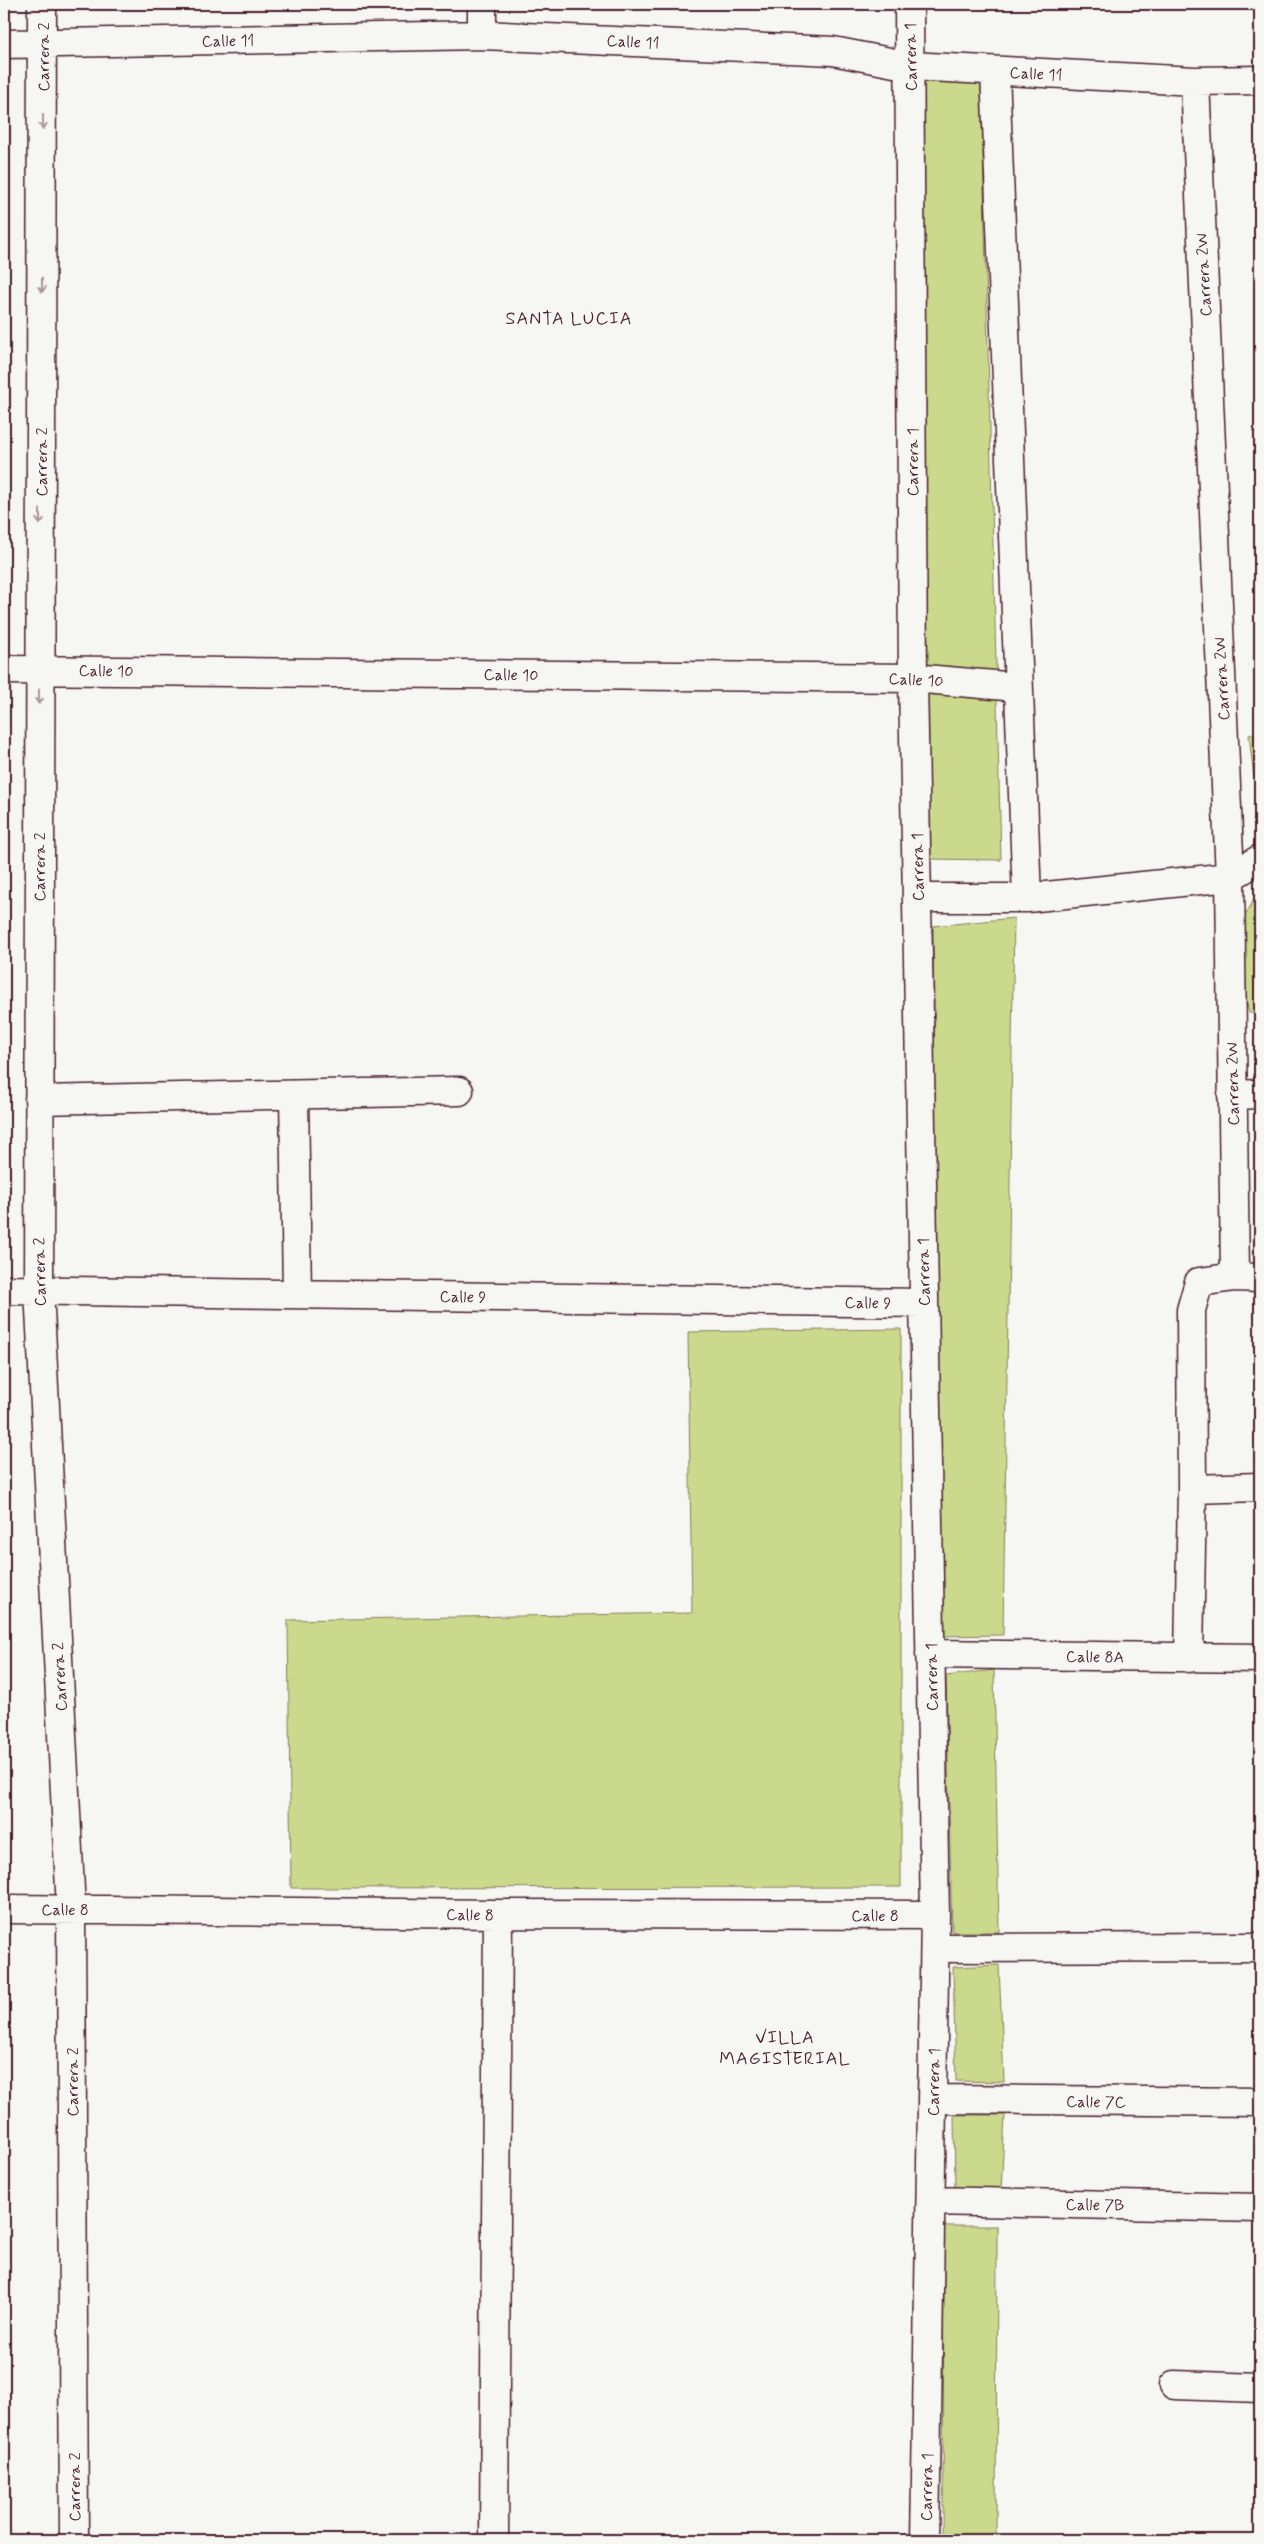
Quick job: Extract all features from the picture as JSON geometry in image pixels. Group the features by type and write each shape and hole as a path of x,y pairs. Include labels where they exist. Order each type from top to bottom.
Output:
{"street":[{"name":"Carrera 2","path":"42,4 39,1290 71,1909 74,2540"},
{"path":"482,4 482,34"},
{"name":"Carrera 1","path":"910,4 913,678 935,1915 925,2540"},
{"name":"Calle 11","path":"4,44 482,34 833,51 910,66 994,71 1195,82 1260,80"},
{"path":"994,71 1017,687 1018,898"},
{"name":"Carrera 2W","path":"1195,82 1230,877 1232,1095 1247,1278"},
{"name":"Calle 10","path":"4,670 913,678 1017,687"},
{"path":"918,898 1018,898 1230,877 1260,859"},
{"path":"39,1100 459,1091"},
{"path":"1232,1095 1260,1094"},
{"path":"294,1095 297,1294"},
{"path":"1189,1658 1192,1489 1191,1310 1199,1282 1247,1278"},
{"name":"Calle 9","path":"4,1290 923,1303"},
{"path":"1192,1489 1260,1487"},
{"name":"Calle 8A","path":"930,1654 1260,1658"},
{"name":"Calle 8","path":"4,1909 498,1914 935,1915"},
{"path":"494,2540 498,1914"},
{"path":"935,1948 1260,1947"},
{"name":"Calle 7C","path":"933,2099 1260,2102"},
{"name":"Calle 7B","path":"931,2201 1260,2208"},
{"path":"1174,2385 1260,2388"}],"green space":[{"path":"981,74 1001,860 924,859 921,80"},
{"path":"1260,732 1260,831 1249,735"},
{"path":"1260,888 1260,1014 1249,1013 1234,937"},
{"path":"1014,918 1003,1635 941,1636 933,926"},
{"path":"901,1329 901,1887 291,1888 288,1620 692,1613 688,1332"},
{"path":"994,1670 999,1932 952,1932 946,1676"},
{"path":"999,1965 1004,2082 956,2081 953,1967"},
{"path":"954,2115 1005,2115 1001,2191 955,2193"},
{"path":"944,2226 997,2226 996,2540 943,2540"}],"district":[{"name":"SANTA LUCIA","path":"569,318"},
{"name":"VILLA MAGISTERIAL","path":"785,2047"}]}
